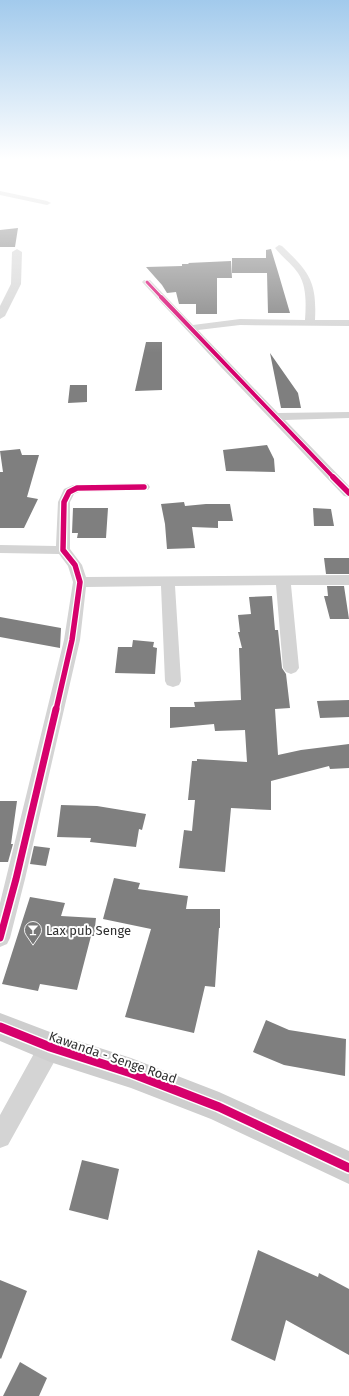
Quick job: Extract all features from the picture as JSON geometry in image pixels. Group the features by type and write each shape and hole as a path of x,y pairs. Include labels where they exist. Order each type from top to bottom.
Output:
{"street":[{"path":"279,248 303,274 308,285 311,307 310,322"},
{"path":"0,316 16,284 16,252"},
{"path":"147,282 349,493"},
{"path":"190,328 240,322 349,323"},
{"path":"276,417 349,415"},
{"path":"0,938 16,879 68,655 80,582 75,565 63,550 64,502 69,492 77,488 88,486 144,486"},
{"path":"0,549 63,550"},
{"path":"283,580 291,668"},
{"path":"80,582 349,580"},
{"path":"168,581 173,681"},
{"name":"Kawanda - Senge Road","path":"0,1027 50,1047 131,1073 219,1107 349,1168"},
{"path":"0,1137 50,1047"}],"building":[{"path":"18,228 15,247 0,247 0,230"},
{"path":"271,249 290,313 268,313 267,273 232,273 232,258 266,258 266,250"},
{"path":"231,261 232,278 217,278 217,314 196,314 196,304 179,304 176,292 167,293 146,267 182,266 182,264 189,264 188,263"},
{"path":"146,342 162,342 162,390 135,391"},
{"path":"270,353 298,393 301,408 281,408"},
{"path":"70,385 87,385 87,402 68,403"},
{"path":"267,445 274,459 275,472 226,471 223,450"},
{"path":"20,449 22,455 39,455 27,497 38,499 24,528 0,528 0,472 3,472 0,451"},
{"path":"184,502 185,506 230,504 233,521 218,521 218,528 192,527 195,548 167,549 165,524 161,504"},
{"path":"73,508 108,508 106,538 77,538 78,533 72,533"},
{"path":"313,508 331,509 334,526 314,526"},
{"path":"324,558 349,558 349,574 326,574"},
{"path":"327,586 344,586 349,619 330,619 324,596 328,596"},
{"path":"272,596 275,630 278,630 282,668 286,674 290,708 275,709 278,755 301,750 349,744 349,768 330,769 329,766 271,781 271,810 231,808 225,872 179,868 184,830 192,831 195,800 188,800 192,761 197,761 197,759 247,762 245,730 215,731 214,724 170,728 170,707 195,707 194,702 241,700 239,648 242,648 238,632 240,632 238,615 251,614 249,597"},
{"path":"0,617 61,628 60,648 0,637"},
{"path":"133,640 154,642 153,647 157,648 155,674 115,673 118,647 132,647"},
{"path":"349,700 349,717 320,718 317,701"},
{"path":"0,801 17,801 11,844 13,844 8,862 0,862"},
{"path":"61,805 97,806 146,814 142,830 139,829 136,847 90,842 91,838 57,837"},
{"path":"34,846 50,848 46,866 30,864"},
{"path":"114,878 140,883 138,889 188,896 186,909 220,909 220,928 215,987 205,986 194,1033 125,1017 151,929 103,919"},
{"path":"30,897 65,903 61,916 96,918 94,936 91,936 77,990 40,984 38,991 2,984"},
{"path":"266,1020 289,1030 346,1039 345,1076 284,1065 253,1052"},
{"path":"82,1160 119,1169 108,1220 69,1210"},
{"path":"258,1250 318,1277 319,1273 349,1289 349,1355 286,1320 275,1361 231,1340"},
{"path":"0,1280 27,1291 1,1359 0,1358"},
{"path":"20,1362 47,1378 39,1396 3,1396"}],"cycle path":[{"path":"147,282 349,493"},
{"path":"0,938 16,879 72,640 80,582 75,565 63,550 64,502 69,492 77,488 144,487"},
{"path":"0,1027 50,1047 131,1073 219,1107 349,1168"}],"place":[{"name":"Lax pub Senge","path":"33,945"}]}
